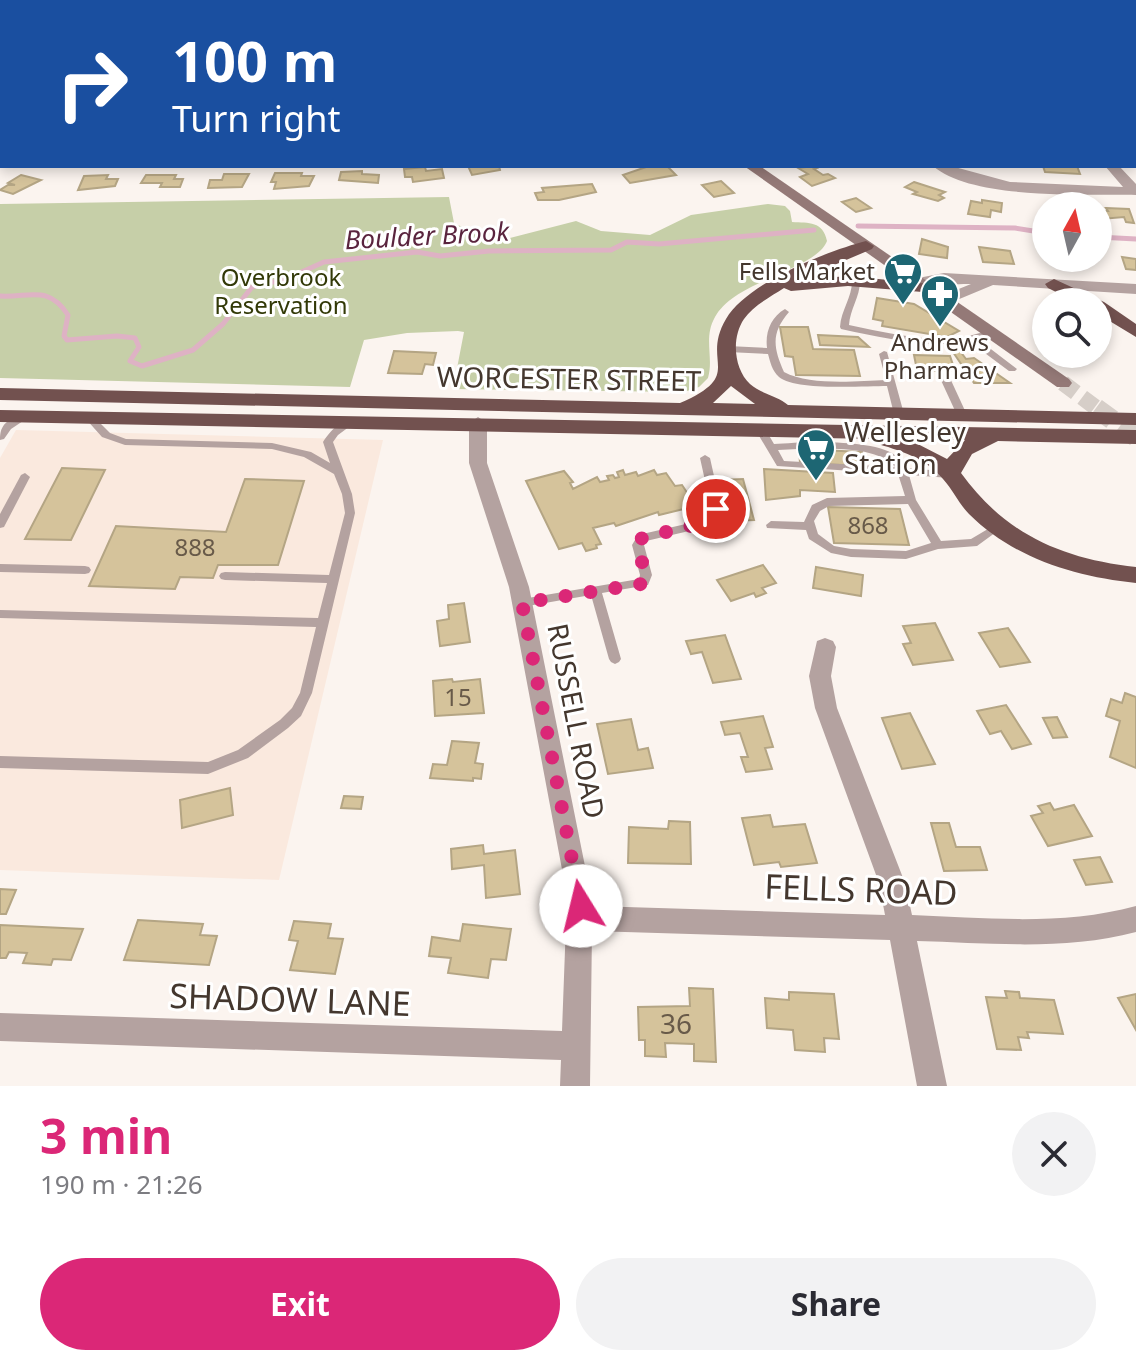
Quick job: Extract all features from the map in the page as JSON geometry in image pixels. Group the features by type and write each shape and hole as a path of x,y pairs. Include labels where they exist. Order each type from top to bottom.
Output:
{"highway":[{"path":"856,281 848,267 861,247"},
{"path":"666,408 709,399 722,386 729,357 730,330 737,316 821,263 861,247"},
{"path":"774,290 811,282 856,281 923,286"},
{"path":"1054,284 1062,288"},
{"path":"1112,316 1136,332"},
{"path":"729,357 738,383 754,396 780,406 814,412"},
{"name":"WORCESTER STREET","path":"0,394 1136,419"},
{"name":"WORCESTER STREET","path":"0,416 1136,437"},
{"path":"848,431 902,444 932,459 950,474 962,493 998,527 1036,549 1065,561 1136,575"},
{"path":"950,474 955,461 968,446 991,437 1013,434"}],"main road":[{"path":"754,168 861,247 945,300 1063,383"}],"street":[{"path":"945,168 968,178 996,184 1136,191"},
{"path":"1114,168 1136,191"},
{"path":"923,286 944,278 1136,289"},
{"path":"945,300 982,285 1005,282"},
{"name":"RUSSELL ROAD","path":"478,423 476,443 480,473 513,567 522,603 579,886 581,918 575,1086"},
{"path":"825,647 820,676 826,708 888,869 932,1086"},
{"name":"FELLS ROAD","path":"581,918 1062,932 1099,929 1136,919"},
{"name":"SHADOW LANE","path":"0,1027 577,1046"}],"lane":[{"path":"856,281 856,294 845,310 844,327 939,343 973,340 992,333"},
{"path":"785,312 772,330 772,351 781,374 793,380 891,383"},
{"path":"973,340 1012,369"},
{"path":"729,357 772,351"},
{"path":"884,354 899,414"},
{"path":"944,376 962,415"},
{"path":"0,437 7,427 23,417"},
{"path":"90,418 102,432 119,441 272,446 307,454 337,471"},
{"path":"0,762 199,769 226,763 252,748 297,712 306,693 350,513 347,494 328,442 334,433 352,421"},
{"path":"760,429 781,464 950,474"},
{"path":"771,447 870,450 892,458 901,471 911,500 938,545"},
{"path":"522,603 644,582 646,575 638,545 645,535 702,524 713,518 715,503 705,458"},
{"path":"0,524 25,477"},
{"path":"911,500 827,502 814,512 810,526 813,536 823,545 851,553 913,555 938,545 973,543 998,527"},
{"path":"771,525 810,526"},
{"path":"0,568 85,570"},
{"path":"225,576 334,579"},
{"path":"596,591 615,659"},
{"path":"0,614 323,623"}],"shaded area":[{"path":"16,430 383,440 279,880 0,870 0,458"}],"green space":[{"name":"Overbrook Reservation","path":"449,197 454,223 485,238 506,239 576,221 601,231 650,235 691,215 768,204 785,206 790,211 792,222 819,226 827,241 808,260 756,284 725,304 715,317 710,332 708,378 699,387 684,392 453,389 464,332 458,331 407,333 364,340 350,387 0,378 0,204"}],"building":[{"path":"469,168 500,170 472,175"},
{"path":"643,168 669,168 676,175 630,183 623,175"},
{"path":"798,168 817,168 814,169 823,175 835,178 812,186 800,177 808,174"},
{"path":"1044,168 1078,168 1080,174 1045,172"},
{"path":"404,169 442,169 444,178 413,182 412,177 405,177"},
{"path":"362,171 362,174 379,175 378,183 339,180 341,172"},
{"path":"275,173 314,176 309,186 274,189 276,182 271,182"},
{"path":"224,174 249,174 242,187 208,188 210,180 222,180"},
{"path":"21,175 41,180 13,194 0,190 15,185 8,183"},
{"path":"108,175 106,179 118,179 115,186 78,190 84,176"},
{"path":"146,175 176,175 174,179 183,179 180,187 160,187 162,183 141,183"},
{"path":"721,181 734,193 714,197 702,185"},
{"path":"914,182 945,192 939,195 944,198 938,201 913,194 917,192 905,187"},
{"path":"592,184 596,192 559,200 538,200 535,193 544,192 542,188"},
{"path":"856,198 871,208 856,212 842,202"},
{"path":"982,200 1002,203 1001,212 991,210 990,217 968,214 971,201 982,203"},
{"path":"1112,208 1129,209 1134,223 1126,222 1124,217 1112,218"},
{"path":"922,239 948,247 947,258 919,254"},
{"path":"979,247 1010,251 1014,264 983,262"},
{"path":"1122,257 1136,259 1136,270 1126,269"},
{"path":"877,298 914,304 959,331 947,337 882,326 883,321 873,319"},
{"path":"780,327 808,327 813,349 854,350 860,376 796,375 793,357 785,356"},
{"path":"818,335 858,337 869,347 820,345"},
{"path":"394,351 436,353 433,365 425,364 422,374 388,373"},
{"path":"960,351 966,359 974,358 1010,383 974,383 953,352"},
{"path":"914,355 950,356 955,371 917,370"},
{"name":"Wellesley Station","path":"799,449 862,452 864,466 800,463"},
{"path":"62,468 105,470 71,540 25,539"},
{"path":"764,469 833,473 835,492 800,490 800,496 766,500"},
{"path":"623,470 625,475 636,472 638,476 654,470 657,475 666,473 675,486 682,485 696,506 659,515 658,512 616,526 614,523 593,528 601,544 596,545 597,548 586,551 582,543 559,549 526,481 564,471 573,482 570,483 573,489 597,477 600,482 609,480 607,476 619,477 617,472"},
{"path":"245,479 304,481 278,565 218,565 213,578 180,577 175,589 89,586 116,526 226,532"},
{"path":"743,479 754,520 729,521 720,480"},
{"path":"828,507 900,509 909,545 834,543"},
{"path":"763,565 776,583 762,588 766,593 756,597 754,593 731,601 717,580"},
{"path":"816,567 863,575 861,596 813,588"},
{"path":"464,603 470,642 440,646 437,621 449,619 448,605"},
{"path":"935,623 953,660 913,665 903,644 911,643 903,626"},
{"path":"1008,628 1030,662 1000,667 979,633"},
{"path":"725,635 741,679 713,683 702,652 691,654 686,641"},
{"path":"452,679 453,682 480,679 484,713 435,716 433,681"},
{"path":"1125,693 1136,697 1136,768 1110,757 1120,721 1106,716 1111,699 1122,703"},
{"path":"1006,705 1031,744 1012,749 1001,731 990,734 977,711"},
{"path":"910,713 935,764 902,769 882,718"},
{"path":"763,716 773,747 765,748 772,769 746,772 741,757 748,757 740,733 725,735 721,722"},
{"path":"1057,717 1067,737 1053,738 1043,718"},
{"path":"631,719 638,750 648,748 653,768 608,774 597,724"},
{"path":"452,741 479,743 475,763 483,764 481,779 430,778 433,764 447,765"},
{"path":"230,788 233,815 182,828 180,800"},
{"path":"344,796 363,797 361,809 341,808"},
{"path":"1050,803 1054,810 1074,805 1092,836 1048,846 1031,816 1043,813 1038,806"},
{"path":"770,815 773,827 805,824 817,863 781,867 779,862 754,865 742,818"},
{"path":"669,821 690,822 691,864 628,863 629,827 668,829"},
{"path":"931,823 949,823 956,847 980,847 987,870 944,871"},
{"path":"483,845 484,854 515,850 520,894 486,898 484,865 452,869 451,849"},
{"path":"1100,857 1112,882 1086,885 1074,860"},
{"path":"0,889 16,890 6,914 0,914"},
{"path":"138,920 203,924 200,935 217,936 209,965 124,960"},
{"path":"294,921 331,924 328,938 343,939 335,974 290,970 298,941 289,940"},
{"path":"463,924 511,929 506,960 491,959 488,978 448,973 451,958 429,956 432,937 460,941"},
{"path":"0,925 83,929 71,960 53,959 51,965 23,963 27,953 9,952 6,958 0,958"},
{"path":"689,988 713,989 716,1062 694,1061 694,1044 665,1043 666,1057 645,1056 645,1040 639,1040 638,1007 690,1006"},
{"path":"1005,991 1019,992 1020,998 1054,1000 1063,1034 1027,1032 1029,1038 1018,1037 1021,1050 997,1049 986,997 1007,998"},
{"path":"789,992 834,994 839,1039 824,1038 825,1052 795,1050 793,1030 767,1028 765,998 789,1000"},
{"path":"1136,994 1136,1030 1118,998"}],"waterway":[{"name":"Boulder Brook","path":"858,226 1032,231"},
{"name":"Boulder Brook","path":"0,296 37,295 53,299 68,315 64,336 67,340 117,336 135,338 139,347 130,361 142,366 193,350 223,324 252,287 286,279 324,262 417,252 440,256 489,251 611,250 627,242 659,244 814,230"},
{"name":"Boulder Brook","path":"1112,238 1136,239"}],"tunnel":[{"path":"1063,383 1099,410"},
{"path":"1096,408 1136,437"}],"place":[{"name":"Fells Market","path":"903,306"},
{"name":"Andrews Pharmacy","path":"940,328"},
{"name":"Wellesley Station","path":"816,482"}],"route":[{"path":"581,906 522,603 641,584 646,579 639,541 645,535 710,521 716,509"}]}
